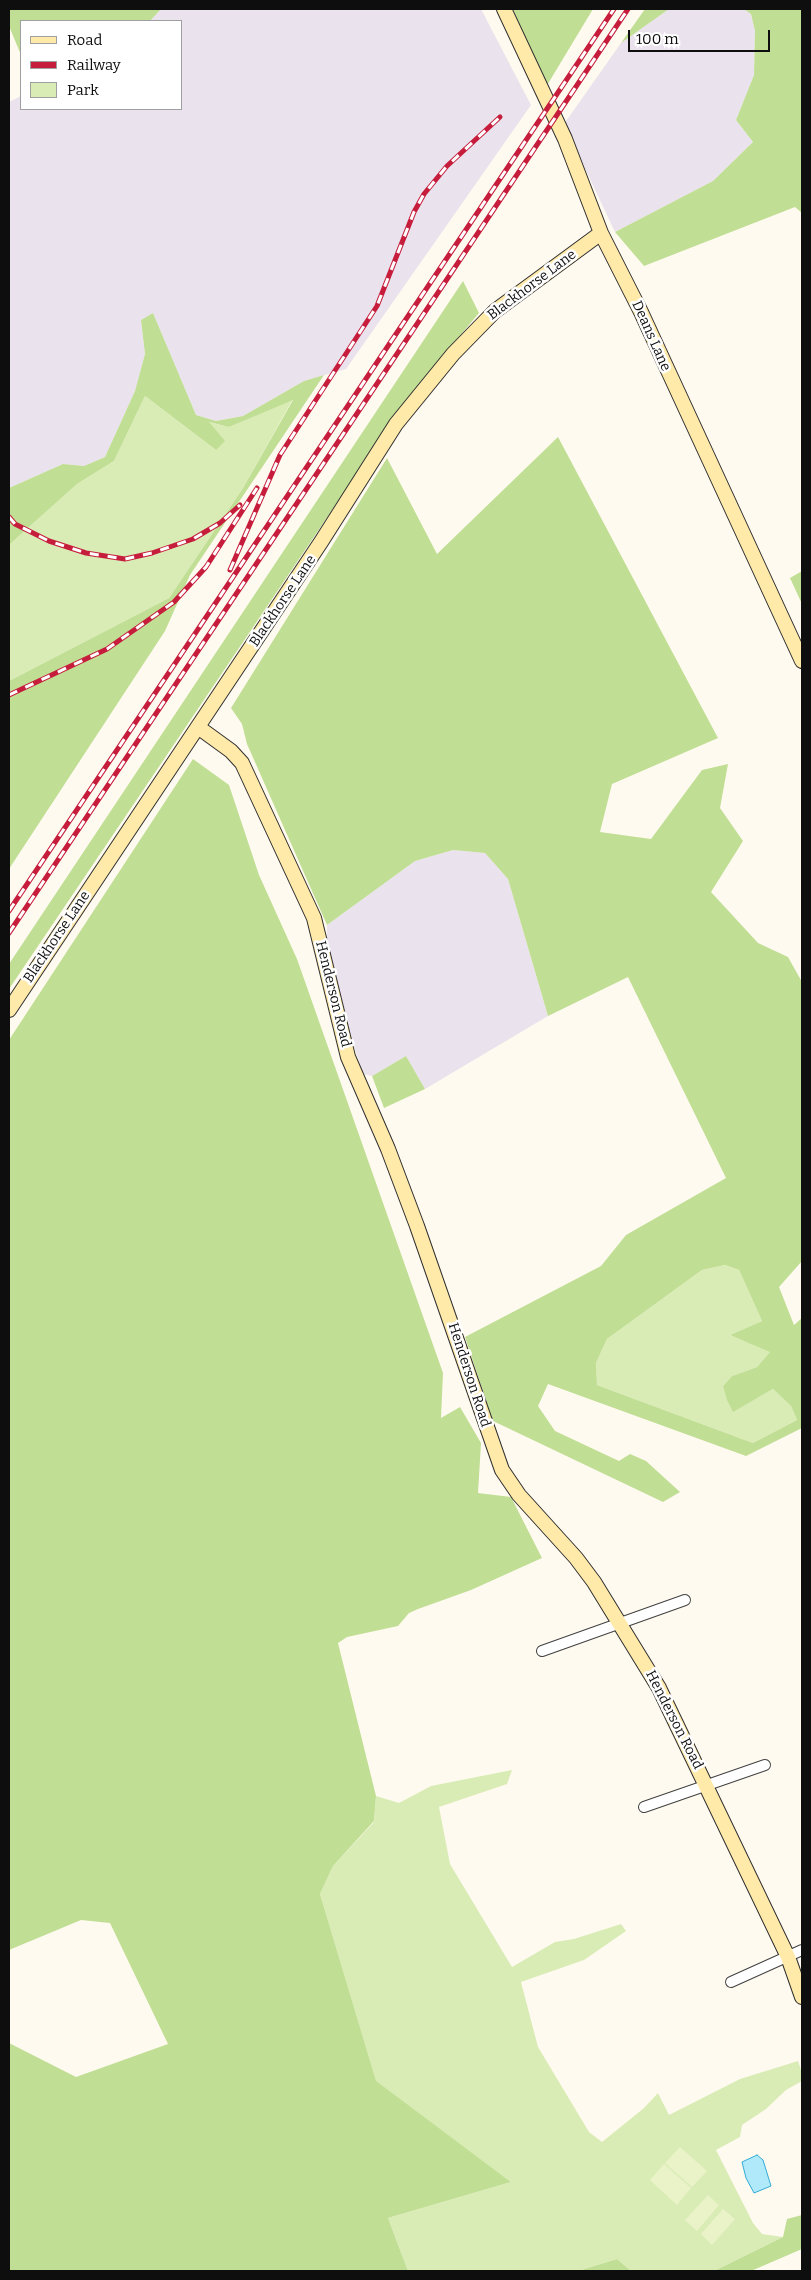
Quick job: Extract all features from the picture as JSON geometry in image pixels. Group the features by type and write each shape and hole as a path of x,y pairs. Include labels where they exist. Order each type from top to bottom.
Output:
{"street":[{"name":"Deans Lane","path":"504,9 565,139 601,233 641,312 802,661"},
{"name":"Blackhorse Lane","path":"9,1010 198,728 396,424 453,354 495,310 601,233"},
{"name":"Henderson Road","path":"198,728 230,751 242,763 314,918 348,1057 388,1149 417,1226 497,1459 519,1495 576,1558 620,1623 659,1688 788,1957 802,1997"},
{"path":"542,1651 685,1600"},
{"path":"644,1807 765,1765"},
{"path":"730,1982 802,1950"}],"shaded area":[{"path":"161,9 481,9 531,105 346,369 304,381 243,416 216,421 196,415 153,313 141,320 145,354 135,391 105,457 84,466 63,464 9,488 9,102 20,96 20,110 182,110 182,20 151,20"},
{"path":"669,9 744,9 751,14 755,31 754,75 736,120 753,142 713,181 615,232 564,124 621,43"},
{"path":"453,850 485,853 508,879 548,1016 425,1089 406,1056 372,1076 363,1074 346,1022 327,938 327,925 415,861"}],"green space":[{"path":"9,9 161,9 151,20 20,20 20,53 9,26"},
{"path":"513,9 593,9 546,87"},
{"path":"645,9 669,9 621,43"},
{"path":"744,9 802,9 802,213 795,207 644,266 615,232 713,181 753,142 736,120 754,75 755,31 751,14"},
{"path":"463,281 479,313 426,376 384,433 9,989 9,964"},
{"path":"153,313 196,415 216,421 243,416 304,381 324,375 190,575 165,631 9,869 9,681 169,598 243,488 293,400 229,427 209,422 225,441 216,450 145,396 114,461 77,484 9,545 9,488 63,464 84,466 105,457 135,391 145,354 141,320"},
{"path":"145,396 216,450 208,422 229,427 293,399 243,488 169,598 9,681 9,545 77,484 114,461"},
{"path":"558,437 718,738 612,784 600,832 651,839 702,770 728,764 720,808 743,841 711,892 758,943 788,957 802,982 802,1261 779,1287 794,1325 802,1318 802,1428 746,1456 548,1384 538,1406 555,1431 619,1461 630,1454 646,1461 680,1492 663,1502 493,1421 465,1337 601,1266 626,1235 726,1178 628,977 548,1016 508,879 485,853 453,850 415,861 327,925 247,744 242,724 231,708 387,458 437,554","holes":["725,1265 739,1270 762,1321 730,1335 770,1352 757,1367 732,1376 723,1386 727,1400 733,1412 773,1389 791,1406 797,1420 753,1443 597,1385 596,1363 607,1339 702,1270"]},
{"path":"802,571 802,604 790,578"},
{"path":"193,759 229,785 259,875 297,959 443,1373 441,1418 460,1407 481,1443 478,1493 511,1497 542,1558 471,1590 409,1613 398,1626 347,1637 338,1643 376,1796 374,1821 333,1866 320,1894 376,2081 511,2182 388,2218 408,2271 9,2271 9,2043 76,2077 168,2044 110,1923 81,1920 9,1950 9,1040"},
{"path":"406,1056 425,1089 384,1108 372,1076"},
{"path":"725,1265 739,1270 762,1321 730,1335 771,1351 757,1367 732,1376 723,1386 734,1411 773,1389 791,1406 797,1420 753,1443 597,1385 596,1363 607,1339 702,1270"},
{"path":"512,1770 507,1784 439,1807 450,1864 512,1967 555,1942 574,1939 621,1924 626,1931 584,1960 521,1982 538,2047 589,2132 602,2142 644,2108 658,2093 669,2115 740,2079 798,2061 802,2073 802,2081 786,2090 766,2109 742,2125 740,2137 716,2150 753,2223 762,2234 783,2237 714,2271 631,2271 617,2259 578,2271 408,2271 388,2218 511,2182 376,2082 320,1894 333,1866 374,1822 376,1796 399,1803 431,1786"},
{"path":"680,2147 707,2171 692,2187 665,2163"},
{"path":"664,2164 691,2188 677,2205 650,2180"},
{"path":"708,2195 719,2205 697,2231 685,2220"},
{"path":"723,2209 735,2219 712,2245 701,2234"},
{"path":"802,2215 802,2249 751,2271 714,2271 783,2237 787,2219"},
{"path":"617,2259 631,2271 578,2271"}],"water":[{"path":"757,2155 763,2160 771,2186 754,2193 746,2178 742,2162"}],"railway":[{"path":"9,911 614,9"},
{"path":"9,933 628,9"},
{"path":"230,570 280,455 377,306 414,212 424,194 447,166 500,117"},
{"path":"9,695 107,649 174,602 206,567 257,488"},
{"path":"9,517 15,524 49,541 86,553 125,559 152,553 193,539 220,523 240,505"}]}
